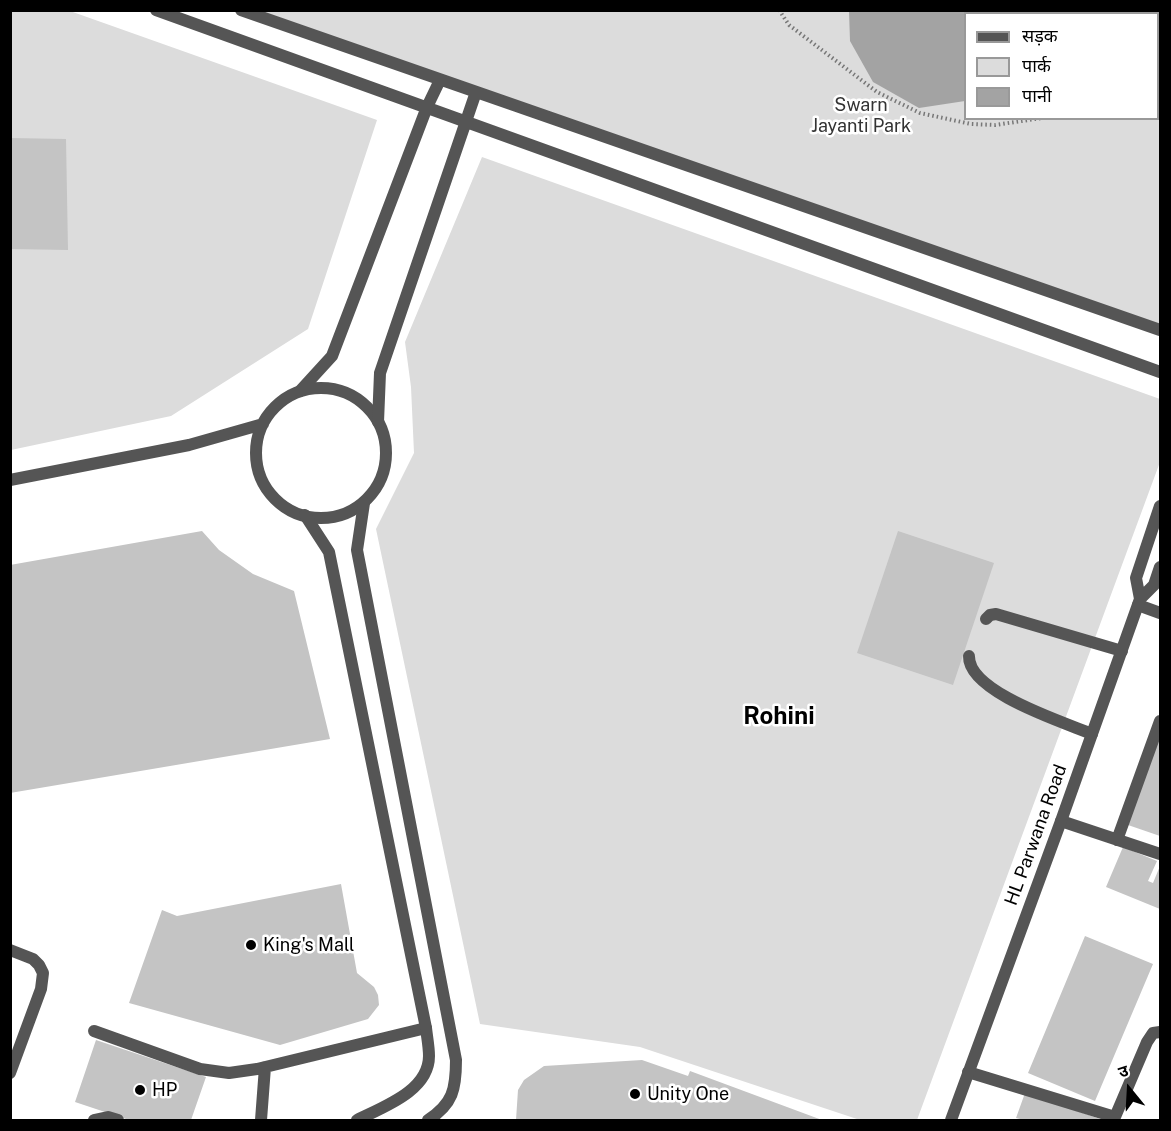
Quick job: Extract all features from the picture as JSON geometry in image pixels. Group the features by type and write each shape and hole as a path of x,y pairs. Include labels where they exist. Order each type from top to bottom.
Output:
{"street":[{"path":"156,10 1161,372"},
{"path":"241,10 1161,330"},
{"path":"300,391 327,388 350,394 372,411 383,432 387,456 380,482 364,503 342,516 315,518 291,512 271,495 259,474 256,448 263,424 279,404 300,391 333,356 427,107 440,80"},
{"path":"378,422 380,373 476,92"},
{"path":"10,480 189,446 263,424"},
{"path":"364,503 357,550 456,1060 456,1082 448,1103 428,1120"},
{"path":"1161,507 1136,578 1139,602 1161,613"},
{"path":"304,515 329,552 426,1028 429,1058 424,1075 411,1090 357,1120"},
{"name":"HL Parwana Road","path":"951,1120 1139,602 1155,585 1161,567"},
{"path":"986,619 996,614 1122,651"},
{"path":"969,656 970,665 981,681 1000,694 1092,734"},
{"path":"1118,840 1161,721"},
{"path":"1061,822 1161,854"},
{"path":"10,950 33,959 43,973 41,989 10,1073"},
{"path":"94,1031 200,1069 229,1073 265,1067 426,1028"},
{"path":"968,1072 1118,1119 1147,1042 1153,1033 1161,1032"},
{"path":"261,1120 265,1067"},
{"path":"94,1120 108,1117 118,1120"}],"path":[{"path":"779,10 789,25 877,92 920,113 971,124 995,125 1029,120"}],"green space":[{"path":"10,11 70,11 377,120 308,329 171,416 11,450"},
{"name":"Swarn Jayanti Park","path":"261,11 1160,11 1160,334"},
{"path":"482,157 1160,399 1160,462 917,1120 860,1120 640,1047 480,1024 376,529 414,453 411,387 405,342"}],"water":[{"path":"849,10 1110,11 964,12 964,101 919,108 873,82 850,41"}],"building":[{"path":"11,138 66,139 68,250 11,249"},
{"path":"202,531 219,550 253,574 294,591 330,739 10,793 10,565"},
{"path":"898,531 994,563 953,685 857,653"},
{"path":"1160,730 1160,836 1128,825"},
{"path":"1123,847 1157,861 1148,881 1153,883 1160,866 1160,909 1106,887"},
{"name":"King's Mall","path":"341,884 357,973 374,987 378,995 379,1005 368,1019 280,1045 129,1003 162,910 177,916"},
{"path":"1085,936 1153,964 1095,1101 1028,1073"},
{"name":"HP","path":"96,1040 206,1077 191,1120 129,1120 75,1102"},
{"name":"Unity One","path":"642,1060 688,1076 690,1071 822,1120 516,1120 518,1090 524,1080 544,1066"},
{"path":"1025,1093 1103,1120 1024,1120 1016,1118"}],"place":[{"name":"King's Mall","path":"251,945"},
{"name":"HP","path":"140,1090"},
{"name":"Unity One","path":"635,1094"}],"district":[{"name":"Rohini","path":"779,717"}]}
